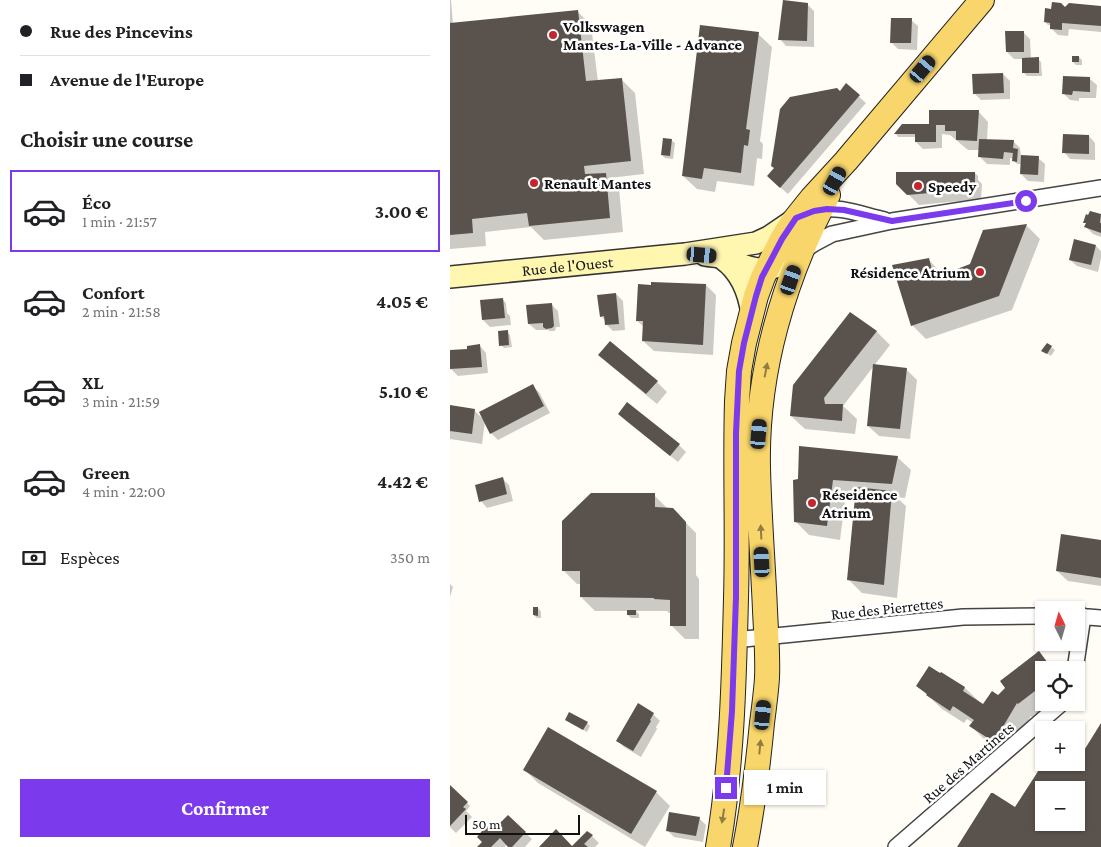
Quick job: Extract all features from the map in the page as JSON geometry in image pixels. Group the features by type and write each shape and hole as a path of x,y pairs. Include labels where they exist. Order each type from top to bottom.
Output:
{"main road":[{"path":"745,847 760,753 767,678 758,465 762,393 772,340 813,217 841,171 982,0"},
{"path":"718,847 724,807 732,711 736,597 737,401 739,371 744,343 768,259 782,239 813,217"},
{"path":"685,254 768,259 787,263 801,252"},
{"path":"685,254 719,256 750,268 768,259"},
{"name":"Rue de l'Ouest","path":"450,277 685,254"},
{"path":"719,256 734,269 740,278 745,287 752,314"},
{"path":"768,259 782,274 785,297"}],"street":[{"path":"841,171 835,194 844,210"},
{"path":"813,217 892,221 1101,188"},
{"path":"813,217 844,210 892,221"},
{"name":"Rue des Pierrettes","path":"734,640 964,617 1035,616"},
{"path":"1085,616 1101,618"},
{"name":"Rue des Martinets","path":"896,847 1054,711"}],"building":[{"path":"783,0 808,3 807,41 778,40"},
{"path":"1052,2 1061,3 1065,7 1069,3 1101,6 1101,26 1062,23 1062,30 1050,29 1050,23 1044,22 1045,8 1051,9"},
{"path":"578,10 586,81 622,78 631,161 584,166 585,174 606,173 610,218 529,226 527,213 472,219 473,233 450,235 450,23"},
{"path":"891,18 912,18 911,43 890,43"},
{"path":"700,25 759,32 746,129 750,130 748,146 744,145 741,173 704,168 702,179 682,176"},
{"path":"1005,31 1024,31 1024,52 1006,52"},
{"path":"1072,56 1079,56 1079,62 1072,62"},
{"path":"1039,57 1039,73 1022,73 1022,58"},
{"path":"1003,73 1004,93 973,94 972,74"},
{"path":"1063,76 1090,77 1090,92 1073,91 1072,95 1062,94"},
{"path":"846,83 860,95 780,188 767,176 774,168 771,166 780,109 790,97 837,88 840,91"},
{"path":"929,110 979,110 977,141 956,140 956,131 945,131 945,125 936,125 936,142 915,142 915,134 894,134 902,124 929,124"},
{"path":"1063,134 1089,135 1089,154 1062,153"},
{"path":"663,138 672,139 670,156 661,155"},
{"path":"979,139 1014,140 1013,148 1018,149 1017,162 1012,161 1013,153 1004,152 1003,159 978,157"},
{"path":"1021,155 1039,156 1038,175 1020,174"},
{"path":"896,172 975,172 975,189 907,195 896,184"},
{"path":"1090,211 1101,214 1101,233 1084,227 1086,223 1083,223 1086,214 1088,215"},
{"name":"Résidence Atrium","path":"1027,224 999,296 911,326 892,265 929,258 934,278 970,264 983,230"},
{"path":"1074,239 1096,245 1091,265 1069,260"},
{"path":"651,282 706,284 703,345 642,341 643,321 636,321 638,284 651,285"},
{"path":"616,293 619,324 605,325 604,316 600,317 597,295"},
{"path":"503,298 505,318 482,320 480,300"},
{"path":"552,303 554,326 552,328 546,329 543,327 543,323 528,324 526,305"},
{"path":"850,312 877,331 824,398 825,404 843,404 842,421 790,416 793,385"},
{"path":"508,330 509,345 499,346 498,331"},
{"path":"610,341 658,381 646,394 598,355"},
{"path":"1047,343 1052,346 1047,354 1041,351"},
{"path":"480,344 482,367 450,369 450,350 467,349 467,346"},
{"path":"873,364 907,368 900,429 867,426"},
{"path":"533,384 544,406 490,434 479,412"},
{"path":"627,402 680,444 670,456 618,414"},
{"path":"450,405 475,409 472,434 450,431"},
{"name":"Réseidence Atrium","path":"799,446 898,456 892,484 833,480 827,526 794,522 793,480 798,479"},
{"path":"503,477 507,494 479,502 475,485"},
{"name":"Réseidence Atrium","path":"856,487 892,491 884,585 847,580"},
{"path":"591,493 655,493 655,507 673,508 686,522 686,626 670,626 670,600 580,597 580,571 562,571 562,521"},
{"path":"1061,534 1101,540 1101,578 1056,571"},
{"path":"533,607 538,607 538,616 533,615"},
{"path":"627,610 636,610 636,615 627,615"},
{"path":"1039,651 1046,661 1035,661 1035,691 1017,703 994,742 969,726 974,720 953,706 950,711 916,686 929,666 965,687 963,691 983,704 992,691 998,695 1005,688 1000,681"},
{"path":"638,703 654,713 633,751 616,741"},
{"path":"569,712 588,722 583,730 565,720"},
{"path":"1101,723 1101,847 957,847 991,793 1015,807 1038,771 1085,771 1085,749"},
{"path":"548,727 657,791 631,834 523,770"},
{"path":"450,785 468,802 463,807 466,809 450,826"},
{"path":"669,812 700,817 696,836 666,831"},
{"path":"508,815 526,832 512,847 508,847 500,838 491,847 477,847 482,842 477,837 482,831 487,826 492,831"},
{"path":"556,829 572,846 587,831 593,835 584,844 588,847 539,847"}],"place":[{"name":"Volkswagen Mantes-La-Ville - Advance","path":"553,35"},
{"name":"Renault Mantes","path":"534,183"},
{"name":"Speedy","path":"918,186"},
{"name":"Résidence Atrium","path":"980,272"},
{"name":"Réseidence Atrium","path":"812,503"}],"route":[{"path":"726,788 732,711 736,597 736,433 739,371 744,343 762,277 782,239 796,218 820,209 844,210 892,221 1026,201"}]}
